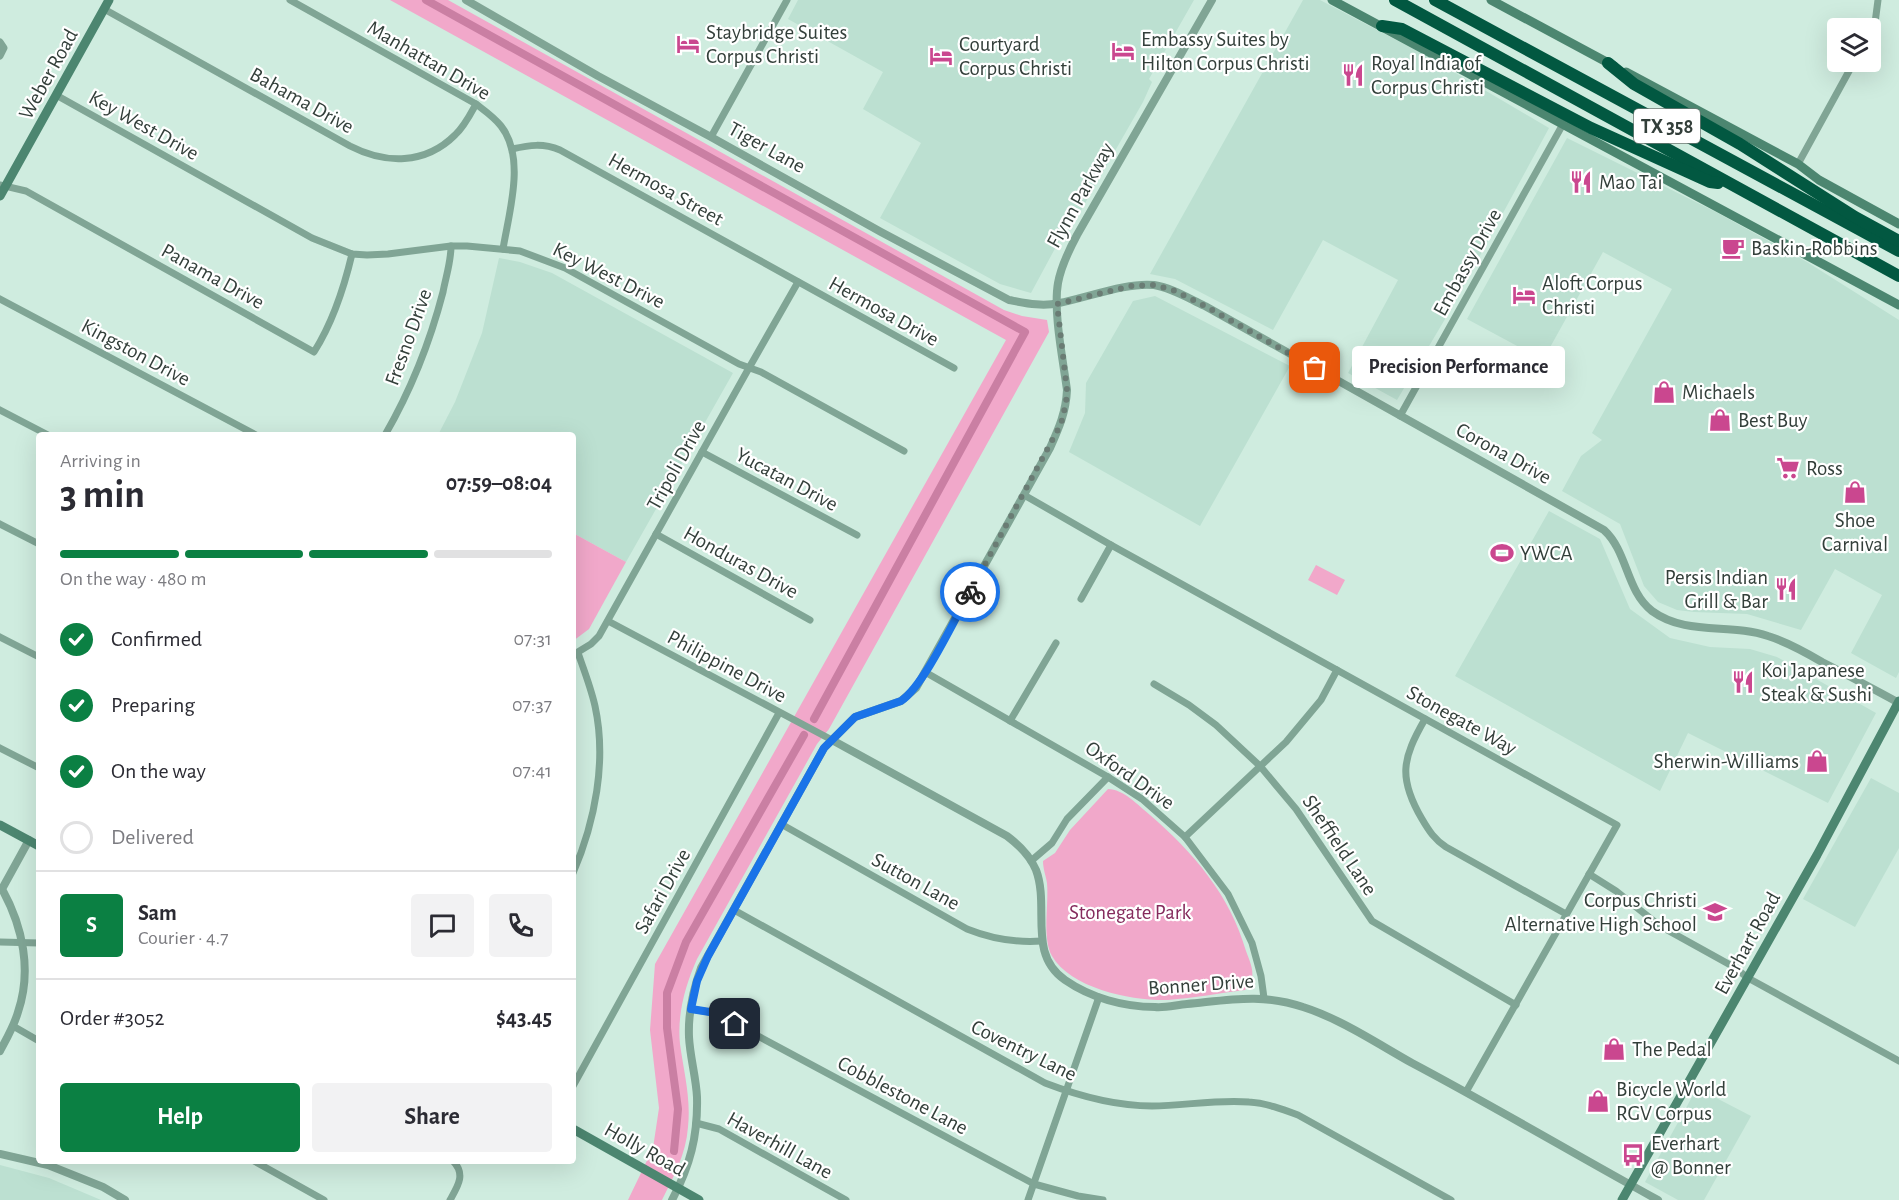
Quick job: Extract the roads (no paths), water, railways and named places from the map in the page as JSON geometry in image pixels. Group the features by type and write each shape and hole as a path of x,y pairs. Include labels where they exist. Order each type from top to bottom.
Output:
{"highway":[{"name":"TX 358","path":"1395,0 1899,276"},
{"name":"TX 358","path":"1435,0 1899,251"},
{"path":"1382,27 1402,29 1640,151 1710,182 1734,186"},
{"path":"1608,63 1634,84 1740,144 1855,217 1899,241"}],"main road":[{"path":"1332,0 1899,306"},
{"path":"1491,0 1798,164 1819,180 1899,224"},
{"name":"Weber Road","path":"0,196 3,186 107,4"},
{"name":"Everhart Road","path":"1622,1200 1817,855 1899,702"},
{"path":"0,825 36,844"},
{"name":"Holly Road","path":"576,1131 699,1200"}],"street":[{"name":"Manhattan Drive","path":"290,0 476,104 502,127 512,149 514,174 503,249"},
{"name":"Tiger Lane","path":"466,0 598,76 1009,300 1032,305 1057,304"},
{"path":"711,137 787,0"},
{"name":"Flynn Parkway","path":"672,1200 691,1156 696,1123 697,1097 689,1037 693,992 701,968 824,748 855,717 908,697 925,672 1024,495 1061,424 1066,403 1067,390 1057,304 1058,282 1069,250 1212,0"},
{"path":"1876,18 1878,0"},
{"name":"Bahama Drive","path":"107,4 350,146 380,158 414,158 445,144 461,128 476,104"},
{"path":"0,42 4,48 0,56"},
{"path":"1798,164 1849,72"},
{"name":"Key West Drive","path":"56,95 312,238 352,254 388,254 451,246 503,249 531,255 565,268 904,451"},
{"name":"Embassy Drive","path":"1400,416 1563,124"},
{"name":"Hermosa Street","path":"512,149 543,145 560,150 798,282"},
{"name":"Panama Drive","path":"3,186 26,191 314,352 333,315 352,254"},
{"name":"Fresno Drive","path":"387,432 425,351 438,312 451,258 451,246"},
{"name":"Tripoli Drive","path":"576,653 591,644 608,621 798,282"},
{"name":"Hermosa Drive","path":"798,282 954,368"},
{"name":"Corona Drive","path":"1057,304 1131,286 1153,285 1173,290 1604,530 1617,545 1633,586 1643,603 1668,621 1687,626 1738,630 1765,635 1810,655 1899,702"},
{"name":"Kingston Drive","path":"0,299 250,432"},
{"path":"0,410 42,432"},
{"name":"Yucatan Drive","path":"702,452 857,535"},
{"name":"Stonegate Way","path":"1024,495 1617,825 1466,1092"},
{"path":"0,524 36,542"},
{"name":"Honduras Drive","path":"656,534 810,620"},
{"path":"1081,599 1111,545"},
{"name":"Philippine Drive","path":"608,621 832,740"},
{"path":"0,637 36,655"},
{"path":"1010,721 1056,643"},
{"path":"576,657 595,705 599,747 592,816 576,864"},
{"path":"1185,837 1286,742 1321,700 1337,670"},
{"name":"Oxford Drive","path":"925,672 1108,777 1142,799 1185,837 1228,894 1252,943 1264,998"},
{"name":"Sheffield Lane","path":"1154,684 1216,725 1260,766 1296,809 1372,921 1516,1005"},
{"name":"Safari Drive","path":"576,1081 779,713"},
{"path":"1425,719 1407,753 1405,767 1412,802 1431,834 1446,847 1566,914"},
{"name":"Bonner Drive","path":"832,740 1007,836 1019,845 1036,871 1040,888 1042,941 1045,955 1062,979 1099,997 1134,1006 1157,1008 1264,998 1282,1000 1319,1012 1658,1200"},
{"path":"0,748 36,766"},
{"path":"1031,861 1052,843 1067,819 1108,777"},
{"name":"Sutton Lane","path":"781,824 967,929 1001,940 1042,941"},
{"path":"0,1051 19,1011 25,977 22,942 14,914 1,888 29,840"},
{"path":"1589,874 1616,891 1660,926 1734,967 1748,978 1899,1061"},
{"name":"Coventry Lane","path":"734,910 1045,1083 1095,1100 1140,1105 1178,1106 1232,1101 1280,1108 1298,1115 1451,1200"},
{"path":"0,942 36,943"},
{"path":"1028,1200 1099,997"},
{"name":"Cobblestone Lane","path":"691,1009 716,1013 1034,1184 1103,1200"},
{"path":"13,1026 36,1039"},
{"name":"Haverhill Lane","path":"696,1123 719,1129 846,1200"},
{"path":"0,1154 36,1162"},
{"path":"44,1164 103,1187 125,1200"},
{"path":"259,1164 324,1200"},
{"path":"450,1200 460,1179 455,1164"}],"waterway":[{"path":"426,0 1025,332 814,719"},
{"path":"674,1151 678,1109 667,1028 667,993 686,942 804,735"}],"place":[{"name":"Staybridge Suites Corpus Christi","path":"688,44"},
{"name":"Embassy Suites by Hilton Corpus Christi","path":"1123,51"},
{"name":"Courtyard Corpus Christi","path":"941,56"},
{"name":"Royal India of Corpus Christi","path":"1353,75"},
{"name":"Mao Tai","path":"1581,182"},
{"name":"Baskin-Robbins","path":"1733,248"},
{"name":"Aloft Corpus Christi","path":"1524,295"},
{"name":"Precision Performance","path":"1315,368"},
{"name":"Michaels","path":"1664,392"},
{"name":"Best Buy","path":"1720,420"},
{"name":"Ross","path":"1788,468"},
{"name":"Shoe Carnival","path":"1855,492"},
{"name":"YWCA","path":"1502,553"},
{"name":"Persis Indian Grill & Bar","path":"1786,589"},
{"name":"Koi Japanese Steak & Sushi","path":"1743,682"},
{"name":"Sherwin-Williams","path":"1817,761"},
{"name":"Corpus Christi Alternative High School","path":"1715,912"},
{"name":"The Pedal","path":"1614,1049"},
{"name":"Bicycle World RGV Corpus","path":"1598,1101"},
{"name":"Everhart @ Bonner","path":"1633,1155"}],"park label":[{"name":"Stonegate Park","path":"1130,912"}]}
